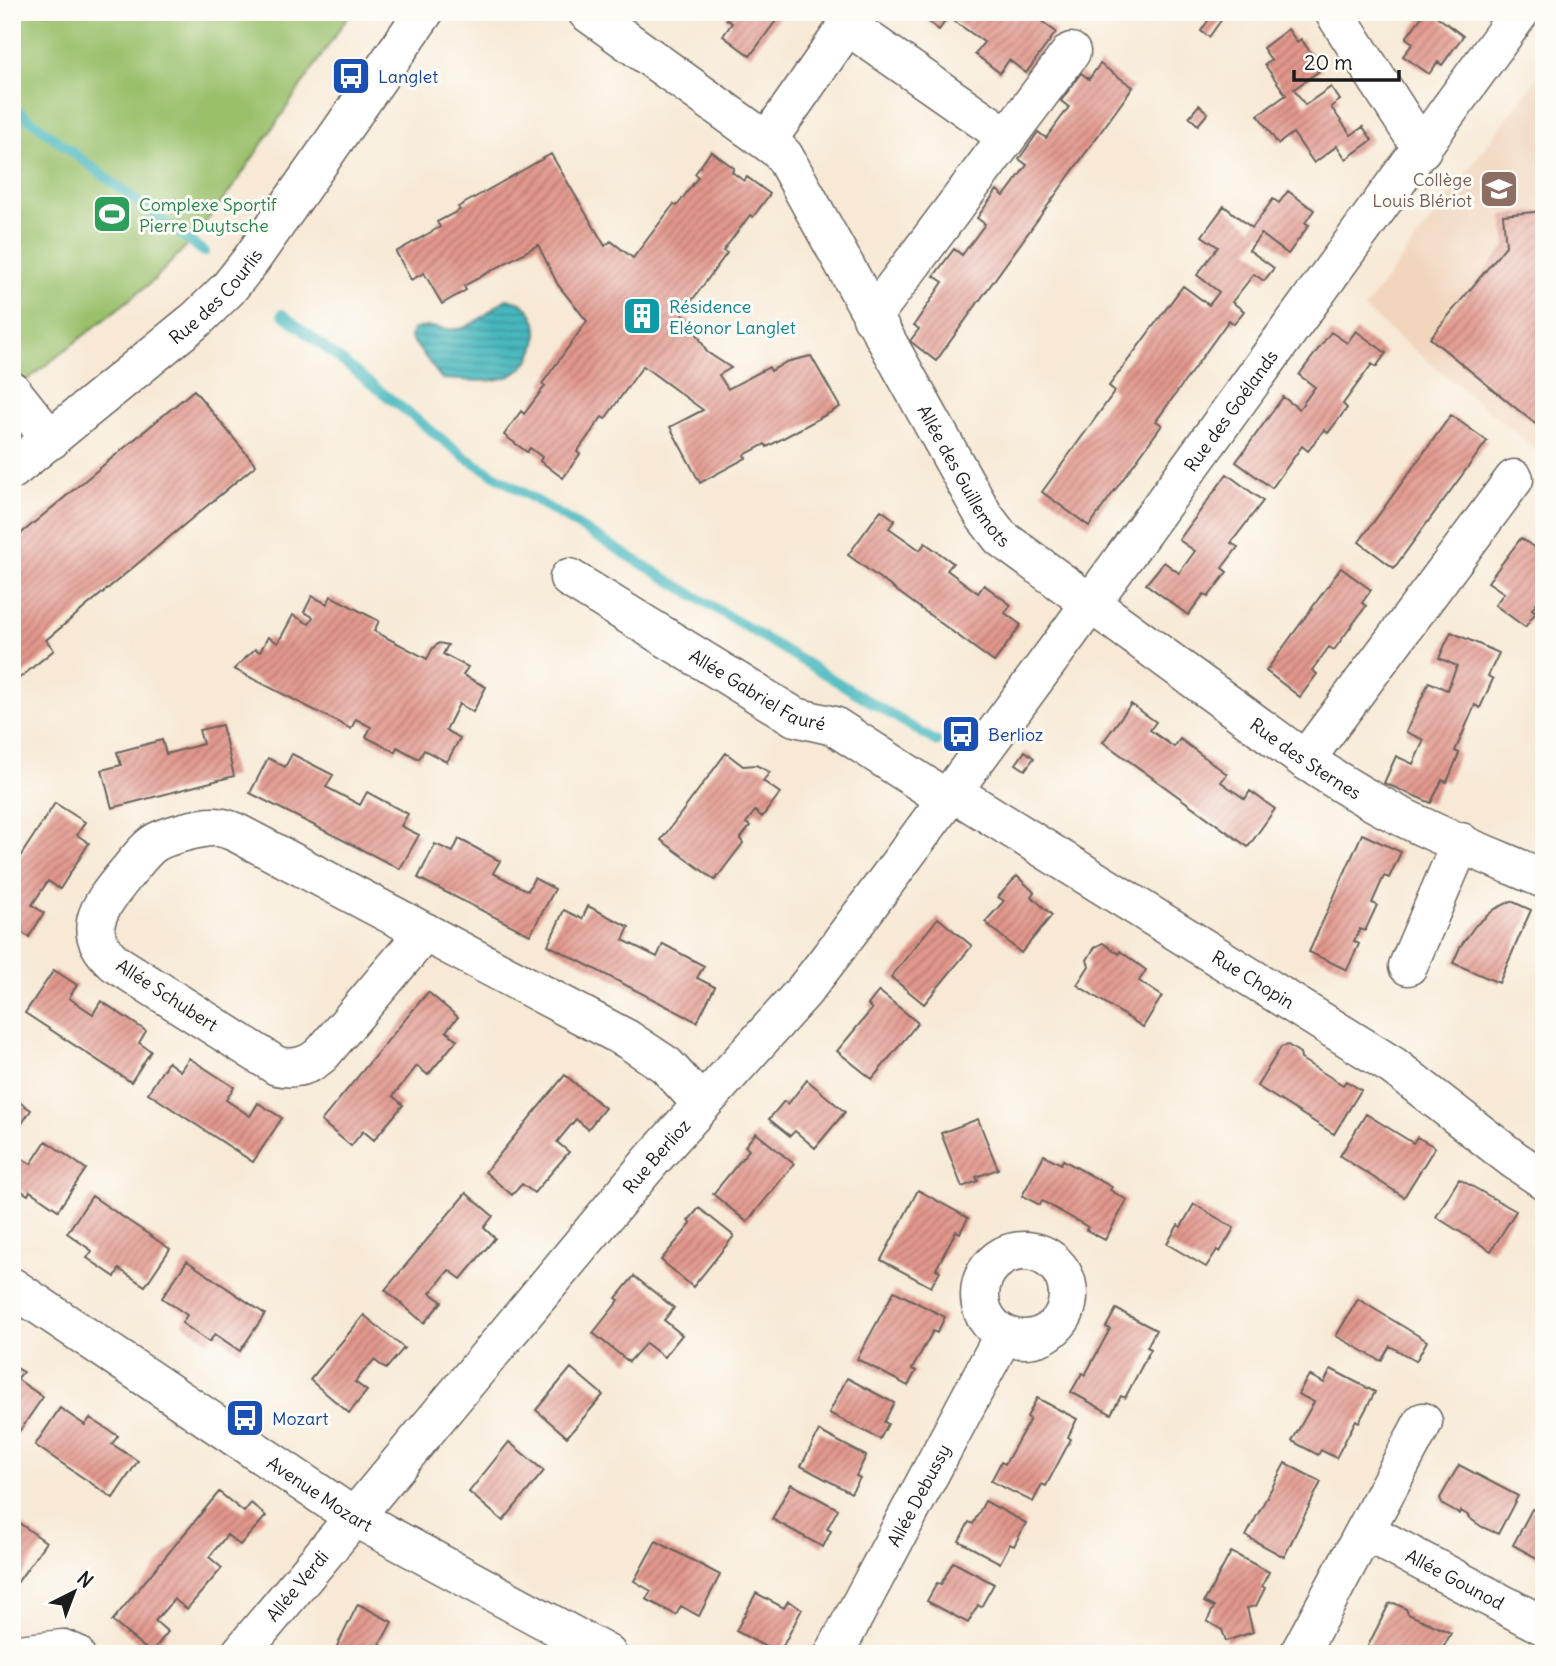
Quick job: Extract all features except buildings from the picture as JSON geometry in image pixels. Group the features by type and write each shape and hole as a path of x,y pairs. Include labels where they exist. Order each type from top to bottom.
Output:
{"street":[{"name":"Rue des Courlis","path":"12,470 197,319 228,289 259,249 424,12"},
{"name":"Allée des Guillemots","path":"587,12 784,156 992,528 1009,545 1090,604"},
{"path":"1334,12 1422,149"},
{"name":"Rue des Goélands","path":"951,796 1520,18"},
{"path":"767,141 853,19 1007,137"},
{"path":"872,317 1071,52"},
{"path":"12,391 51,440"},
{"path":"1305,760 1514,479"},
{"name":"Allée Gabriel Fauré","path":"569,578 794,717 834,726 951,796"},
{"name":"Rue des Sternes","path":"1090,604 1305,760 1373,801 1544,879"},
{"name":"Rue Berlioz","path":"354,1517 701,1103 804,990 951,796"},
{"name":"Rue Chopin","path":"951,796 1393,1066 1544,1180"},
{"name":"Allée Schubert","path":"425,932 322,1054 307,1065 287,1068 277,1066 115,963 98,943 95,920 107,897 153,844 216,827 237,833 425,932 651,1053 679,1077 701,1103"},
{"path":"1408,966 1461,842"},
{"name":"Avenue Mozart","path":"12,1287 354,1517 607,1654"},
{"name":"Allée Debussy","path":"834,1654 1004,1334"},
{"path":"1299,1654 1423,1422"},
{"name":"Allée Verdi","path":"240,1654 354,1517"},
{"name":"Allée Gounod","path":"1365,1531 1544,1626"},
{"path":"18,1654 62,1649 75,1654"}],"shaded area":[{"name":"Collège Louis Blériot","path":"1544,69 1544,456 1364,309"}],"green space":[{"name":"Complexe Sportif Pierre Duytsche","path":"12,12 351,12 233,187 191,241 153,281 12,392"}],"water":[{"path":"506,299 520,303 529,310 535,320 537,332 531,357 512,375 487,380 442,379 410,337 413,330 420,328 450,330 469,326"}],"waterway":[{"path":"12,106 204,252"},
{"path":"282,314 466,458 937,742"}],"place":[{"name":"Langlet","path":"351,76"},
{"name":"Collège Louis Blériot","path":"1499,189"},
{"name":"Complexe Sportif Pierre Duytsche","path":"112,214"},
{"name":"Résidence Eléonor Langlet","path":"642,316"},
{"name":"Berlioz","path":"961,734"},
{"name":"Mozart","path":"245,1418"}]}
